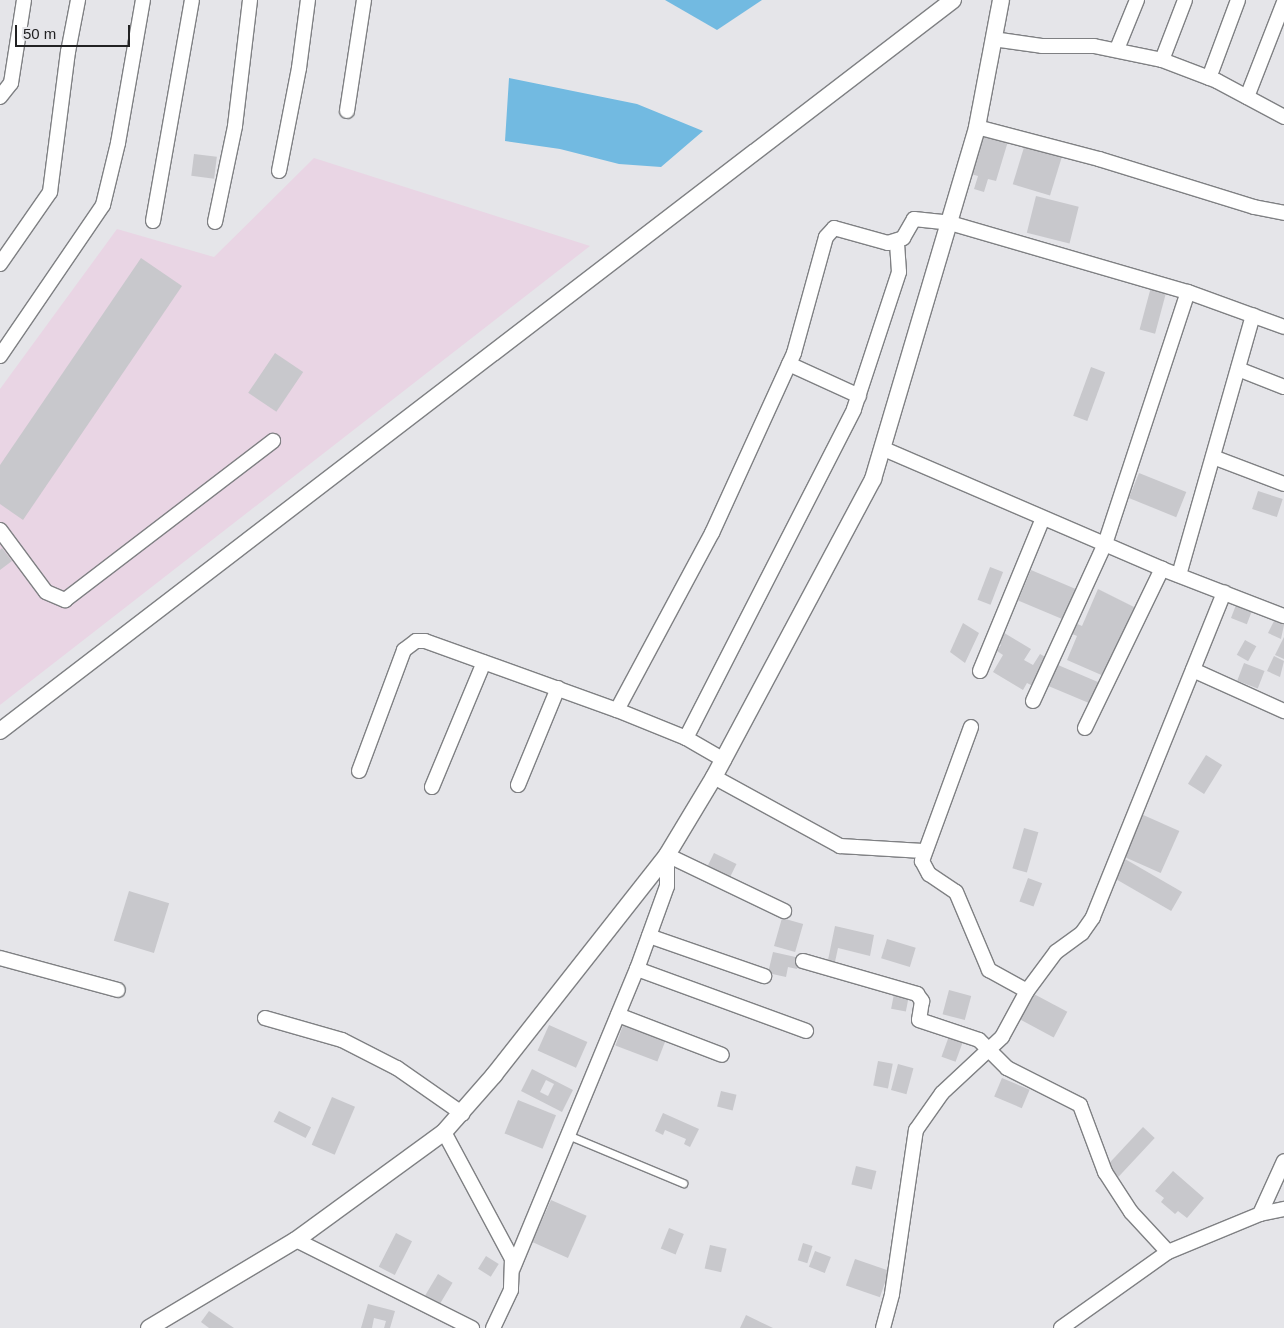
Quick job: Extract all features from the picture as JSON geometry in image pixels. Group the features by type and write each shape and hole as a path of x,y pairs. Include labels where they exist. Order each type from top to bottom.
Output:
{"street":[{"path":"0,97 11,83 24,0"},
{"path":"0,264 50,192 78,0"},
{"path":"0,356 103,205 118,143 143,0"},
{"path":"153,221 192,0"},
{"path":"215,222 235,126 250,0"},
{"path":"279,171 299,68 308,0"},
{"path":"347,111 364,0"},
{"path":"0,731 953,0"},
{"path":"149,1328 296,1240 444,1132 463,1114 666,855 724,760 873,480 884,449 977,127 1001,0"},
{"path":"1117,50 1137,0"},
{"path":"1162,60 1185,0"},
{"path":"1209,78 1238,0"},
{"path":"1247,97 1284,2"},
{"path":"993,40 1117,50 1162,60 1209,78 1284,117"},
{"path":"977,127 1100,159 1254,207 1284,213"},
{"path":"617,710 712,533 789,364 829,231 840,227 888,244 903,238 914,219 950,223 1188,292 1284,327"},
{"path":"686,738 859,396 899,272 897,242"},
{"path":"1033,701 1105,544 1188,292"},
{"path":"1180,575 1253,315"},
{"path":"789,364 859,396"},
{"path":"1238,369 1284,387"},
{"path":"0,530 46,592 65,600 273,441"},
{"path":"884,449 1162,568 1284,616"},
{"path":"1213,457 1284,484"},
{"path":"980,671 1043,518"},
{"path":"1085,728 1162,568"},
{"path":"883,1328 892,1294 916,1130 942,1093 1002,1037 1027,991 1056,952 1082,933 1093,917 1224,592"},
{"path":"359,771 399,661 409,644 425,641 617,710 686,738 724,760"},
{"path":"432,787 484,662"},
{"path":"1193,670 1284,711"},
{"path":"518,785 558,688"},
{"path":"971,728 924,851 924,868 950,887 963,905 984,964 995,974 1027,991"},
{"path":"714,778 840,846 924,851"},
{"path":"666,855 784,911"},
{"path":"513,1268 637,969 668,886 666,855"},
{"path":"649,936 764,976"},
{"path":"0,958 118,990"},
{"path":"803,961 918,994 922,1001 919,1020 979,1040 1006,1068 1080,1105 1105,1172 1131,1212 1168,1252"},
{"path":"637,969 806,1032"},
{"path":"618,1015 722,1055"},
{"path":"265,1018 342,1040 397,1068 463,1114"},
{"path":"444,1132 512,1259 511,1290 493,1328"},
{"path":"1260,1214 1284,1161"},
{"path":"1061,1328 1168,1252 1260,1214 1284,1208"},
{"path":"296,1240 472,1328"}],"lane":[{"path":"568,1135 683,1183"}],"shaded area":[{"path":"314,158 590,246 0,705 0,389 117,229 214,257"}],"water":[{"path":"665,0 762,0 717,30"},
{"path":"509,78 637,104 703,131 661,167 619,164 560,149 505,141"}],"building":[{"path":"984,131 1009,138 996,181 988,179 984,192 974,189 978,176 971,174"},
{"path":"1025,144 1062,155 1050,196 1013,184"},
{"path":"194,154 217,157 214,179 191,176"},
{"path":"1036,196 1079,207 1069,244 1027,233"},
{"path":"141,258 182,286 23,520 0,504 0,465"},
{"path":"1151,287 1166,291 1155,334 1140,330"},
{"path":"275,353 303,372 276,412 248,393"},
{"path":"1091,367 1105,372 1087,421 1073,416"},
{"path":"1139,473 1186,492 1176,517 1129,498"},
{"path":"1258,491 1283,499 1277,517 1252,509"},
{"path":"2,548 12,561 0,570 0,550"},
{"path":"990,567 1003,572 991,605 977,600"},
{"path":"1031,570 1080,591 1067,621 1018,600"},
{"path":"1098,589 1138,609 1106,677 1067,660 1077,636 1068,632 1073,622 1082,626"},
{"path":"1236,605 1252,611 1247,624 1231,618"},
{"path":"1274,621 1284,625 1281,639 1268,633"},
{"path":"963,623 979,633 965,663 950,652"},
{"path":"1001,631 1031,649 1024,660 1033,665 1040,654 1049,659 1033,686 1027,683 1023,690 993,672 1003,655 997,651 1001,645 995,642"},
{"path":"1284,637 1284,659 1275,655"},
{"path":"1245,640 1256,646 1248,661 1237,655"},
{"path":"1274,656 1284,661 1280,677 1267,671"},
{"path":"1244,663 1265,671 1258,689 1237,681"},
{"path":"1058,665 1099,682 1090,703 1049,686"},
{"path":"1206,755 1222,765 1204,794 1188,784"},
{"path":"1141,814 1179,831 1161,873 1122,856"},
{"path":"1024,828 1038,832 1027,873 1012,868"},
{"path":"714,853 736,864 729,879 707,868"},
{"path":"1125,859 1182,892 1171,911 1114,878"},
{"path":"1028,878 1042,883 1034,907 1019,901"},
{"path":"129,891 169,903 154,953 114,941"},
{"path":"782,918 803,924 795,952 774,946"},
{"path":"835,926 874,935 870,956 838,948 835,962 828,960"},
{"path":"887,939 916,948 910,967 881,958"},
{"path":"773,952 800,958 797,969 788,967 786,977 768,973"},
{"path":"949,990 971,996 965,1020 943,1014"},
{"path":"1032,993 1067,1012 1054,1037 1018,1019"},
{"path":"894,994 909,997 906,1012 891,1009"},
{"path":"624,1023 666,1039 657,1062 615,1045"},
{"path":"549,1025 587,1042 576,1068 538,1051"},
{"path":"949,1036 963,1041 956,1062 941,1057"},
{"path":"878,1061 893,1064 888,1088 873,1086"},
{"path":"898,1064 913,1068 906,1094 891,1090"},
{"path":"532,1069 573,1090 562,1112 521,1091","holes":["546,1080 554,1084 548,1096 540,1092"]},
{"path":"1002,1078 1030,1090 1022,1108 994,1096"},
{"path":"721,1091 737,1095 733,1110 717,1107"},
{"path":"332,1097 355,1107 335,1155 312,1145"},
{"path":"518,1100 556,1115 543,1149 505,1133"},
{"path":"279,1111 311,1127 306,1138 274,1122"},
{"path":"663,1113 699,1129 690,1147 684,1144 686,1139 665,1130 663,1135 655,1131"},
{"path":"1143,1127 1155,1138 1119,1177 1107,1166"},
{"path":"856,1166 876,1171 872,1190 851,1184"},
{"path":"1173,1171 1204,1198 1187,1218 1178,1211 1175,1214 1161,1202 1164,1198 1155,1191"},
{"path":"551,1200 587,1216 568,1258 532,1242"},
{"path":"669,1228 684,1234 676,1254 661,1248"},
{"path":"396,1233 412,1241 395,1275 379,1267"},
{"path":"803,1243 813,1246 807,1263 798,1260"},
{"path":"710,1245 727,1249 721,1272 705,1268"},
{"path":"815,1251 831,1257 825,1273 809,1267"},
{"path":"486,1256 499,1264 491,1277 478,1269"},
{"path":"855,1259 889,1271 880,1297 846,1285"},
{"path":"438,1274 453,1283 440,1304 425,1295"},
{"path":"368,1304 395,1311 390,1328 384,1328 386,1321 374,1318 372,1328 361,1328"},
{"path":"209,1311 234,1328 209,1328 201,1322"},
{"path":"746,1315 773,1328 740,1328"}]}
